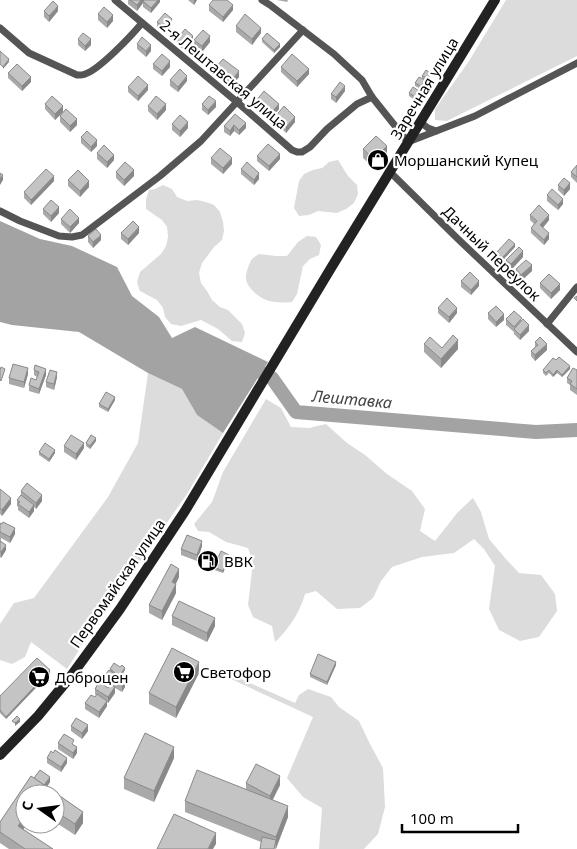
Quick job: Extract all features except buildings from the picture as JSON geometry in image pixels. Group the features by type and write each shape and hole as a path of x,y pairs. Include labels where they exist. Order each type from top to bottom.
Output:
{"main road":[{"name":"Заречная улица","path":"331,268 495,0"},
{"name":"Первомайская улица","path":"0,755 38,716 71,676 120,609 196,493 331,268"}],"street":[{"name":"2-я Лештавская улица","path":"115,0 292,150 297,152 302,152 310,147 327,129 357,104 372,97"},
{"path":"262,0 334,54 362,80 372,97 408,142 478,114 577,63"},
{"path":"0,28 29,53 77,75 85,74 98,67 142,24"},
{"path":"0,211 59,236 72,237 82,235 153,181 201,141 303,30"},
{"path":"420,122 436,131"},
{"name":"Дачный переулок","path":"390,172 458,240 577,352"},
{"path":"546,324 577,287"}],"shaded area":[{"path":"506,0 577,0 577,56 447,121 435,120 435,109 469,61"},
{"path":"338,160 348,176 357,185 358,194 354,203 337,213 318,211 309,215 299,216 294,208 299,181 304,174 322,168 329,162"},
{"path":"163,185 172,189 177,197 187,201 197,200 206,202 214,205 220,212 224,231 222,240 202,263 199,273 201,283 212,300 220,307 228,310 242,324 245,333 242,342 232,341 218,329 201,320 181,326 171,324 165,317 163,308 157,300 140,291 137,282 140,272 161,254 166,246 168,237 167,227 162,220 146,209 146,199 149,190"},
{"path":"0,221 40,239 72,246 117,267 132,296 159,317 172,338 195,327 268,362 223,433 197,415 182,389 148,373 79,332 0,322"},
{"path":"307,236 316,237 321,245 319,255 310,259 303,266 297,294 292,302 281,303 261,298 246,281 246,274 252,259 259,254 287,256 298,242"},
{"path":"148,373 182,389 197,415 223,433 187,494 93,628 67,669 31,642 25,657 12,664 0,660 0,624 14,603 34,598 108,497 138,443"},
{"path":"266,399 281,408 291,427 309,428 326,424 347,443 412,491 425,509 420,531 435,541 458,512 473,498 481,512 489,539 505,558 519,573 541,575 555,594 557,611 539,637 520,641 499,630 489,609 495,566 484,549 474,539 454,553 422,557 392,567 381,581 373,598 360,608 337,609 316,591 305,594 293,620 275,642 272,626 253,617 248,605 253,562 248,548 226,542 209,532 198,531 194,524 212,502 223,472"},
{"path":"232,675 295,703 299,695 308,689 331,697 339,707 359,721 383,768 385,807 378,834 364,849 319,849 322,808 303,797 287,778 313,717 231,679"}],"waterway":[{"name":"Лештавка","path":"245,364 272,378 296,412 536,432 577,430"}],"place":[{"name":"Моршанский Купец","path":"378,160"},
{"name":"ВВК","path":"208,561"},
{"name":"Светофор","path":"184,672"},
{"name":"Доброцен","path":"39,677"}]}
